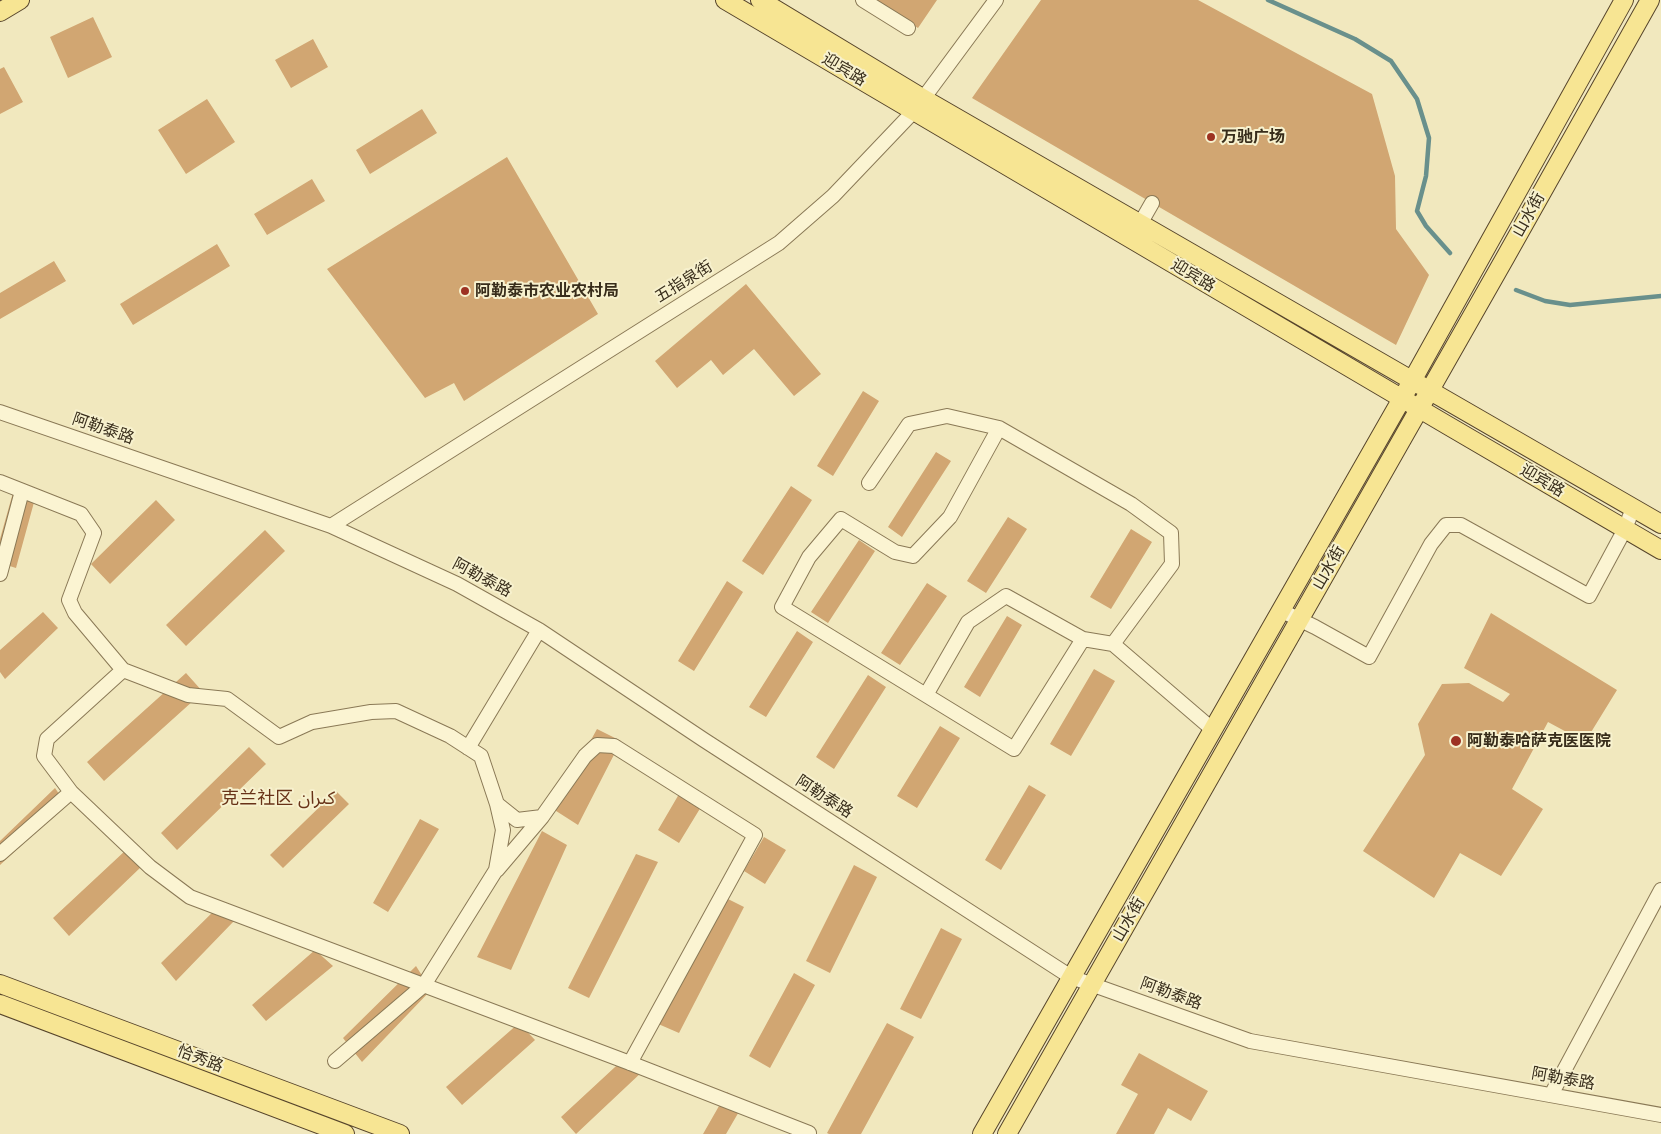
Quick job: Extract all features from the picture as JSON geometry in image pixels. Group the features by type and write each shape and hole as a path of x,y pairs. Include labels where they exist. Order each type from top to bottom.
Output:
{"main road":[{"path":"0,12 20,0"},
{"name":"迎宾路","path":"725,0 1140,224 1661,524"},
{"name":"迎宾路","path":"760,0 919,105 1402,399 1661,550"},
{"name":"山水街","path":"982,1134 1402,399 1624,0"},
{"name":"山水街","path":"1007,1134 1650,0"},
{"name":"恰秀路","path":"0,984 400,1134"},
{"name":"恰秀路","path":"0,1004 345,1134"}],"street":[{"path":"863,0 908,28"},
{"name":"五指泉街","path":"331,526 779,243 834,196 919,105 996,0"},
{"path":"1140,224 1152,203"},
{"name":"阿勒泰路","path":"0,412 331,526 457,584 539,630 704,740 1071,976 1250,1040 1661,1115"},
{"path":"869,483 909,424 946,416 999,428 1131,504 1172,533 1172,564 1113,644"},
{"path":"999,428 950,517 912,556 895,552 842,519 809,557 782,607 1014,750 1083,639"},
{"path":"0,482 81,514 94,533 69,600 75,613 123,670 188,694 228,699 279,737 312,722 371,712 396,711 450,736 481,756 498,804 503,830 496,870"},
{"path":"0,574 22,491"},
{"path":"1280,610 1369,657 1431,544 1446,525 1461,525 1588,596 1625,528 1633,508"},
{"path":"926,696 968,622 1006,596 1083,639 1113,644 1212,730"},
{"path":"468,748 539,630"},
{"path":"123,670 47,739 44,756 71,792 150,867 190,897 630,1063 809,1133"},
{"path":"335,1061 424,985 496,870 542,817 585,756 597,745 614,746 755,835 630,1063"},
{"path":"0,854 71,792"},
{"path":"498,804 517,820 542,817"},
{"path":"1551,1095 1661,890"}],"building":[{"path":"874,0 937,0 918,28"},
{"name":"万驰广场","path":"1041,0 1198,0 1372,94 1395,176 1396,229 1429,275 1396,345 972,98"},
{"path":"93,17 112,57 68,78 50,37"},
{"path":"313,39 328,67 291,88 275,60"},
{"path":"4,67 23,102 0,114 0,69"},
{"path":"207,99 235,142 186,174 158,130"},
{"path":"422,109 437,133 370,174 356,150"},
{"name":"阿勒泰市农业农村局","path":"507,157 598,314 464,401 454,383 425,398 327,269"},
{"path":"312,179 325,201 267,235 254,214"},
{"path":"217,244 230,266 133,325 120,304"},
{"path":"54,261 66,281 0,319 0,293"},
{"path":"746,284 821,374 794,396 754,349 723,375 711,360 677,388 655,361"},
{"path":"863,391 879,401 833,476 817,466"},
{"path":"936,452 951,461 902,537 888,527"},
{"path":"791,486 812,500 763,575 742,561"},
{"path":"14,489 36,495 16,568 0,563 0,539"},
{"path":"156,500 175,520 110,584 91,564"},
{"path":"1008,517 1027,529 986,593 967,581"},
{"path":"1131,529 1152,542 1111,609 1090,597"},
{"path":"265,530 285,551 186,646 166,625"},
{"path":"859,540 875,551 828,623 811,612"},
{"path":"727,581 743,592 694,671 678,661"},
{"path":"927,583 947,596 900,665 881,653"},
{"path":"43,612 58,628 5,679 0,672 0,650"},
{"path":"1491,613 1617,690 1585,742 1548,722 1512,789 1543,809 1501,876 1460,853 1434,898 1363,851 1425,755 1418,724 1442,684 1469,683 1503,702 1510,694 1464,668"},
{"path":"1007,616 1022,625 980,697 964,687"},
{"path":"797,631 813,642 766,717 749,707"},
{"path":"1094,669 1115,681 1071,756 1050,744"},
{"path":"186,673 203,692 104,781 87,762"},
{"path":"868,675 886,687 834,769 816,757"},
{"path":"940,726 960,738 917,808 897,796"},
{"path":"597,729 621,741 578,825 553,809"},
{"path":"249,747 266,764 177,850 161,833"},
{"path":"1029,785 1046,795 1001,870 985,860"},
{"path":"55,788 66,804 0,865 0,841"},
{"path":"682,789 704,802 679,843 658,830"},
{"path":"336,791 349,804 283,868 270,855"},
{"path":"420,819 439,829 388,912 373,903"},
{"path":"542,831 567,845 511,970 477,957"},
{"path":"764,837 786,850 765,884 744,871"},
{"path":"126,850 141,867 69,936 53,918"},
{"path":"636,854 658,862 589,998 568,988"},
{"path":"854,865 877,877 830,973 806,961"},
{"path":"726,898 744,907 679,1033 656,1023"},
{"path":"219,906 234,921 176,981 161,963"},
{"path":"941,928 962,939 921,1019 900,1009"},
{"path":"315,950 333,966 266,1021 252,1005"},
{"path":"416,966 431,990 362,1062 343,1038"},
{"path":"794,973 815,985 770,1068 749,1056"},
{"path":"519,1023 535,1040 462,1105 446,1087"},
{"path":"887,1023 914,1037 861,1134 827,1133"},
{"path":"1139,1053 1208,1091 1191,1121 1168,1108 1154,1134 1116,1134 1138,1094 1121,1085"},
{"path":"628,1055 643,1071 576,1134 561,1117"},
{"path":"727,1092 744,1103 726,1134 703,1134"}],"waterway":[{"path":"1268,0 1355,39 1391,61 1417,99 1429,138 1426,176 1417,211 1426,226 1450,253"},
{"path":"1516,290 1545,301 1570,305 1661,296"}],"place":[{"name":"万驰广场","path":"1211,137"},
{"name":"阿勒泰市农业农村局","path":"465,291"},
{"name":"阿勒泰哈萨克医医院","path":"1456,741"}],"district":[{"name":"克兰社区 كىران","path":"278,799"}]}
